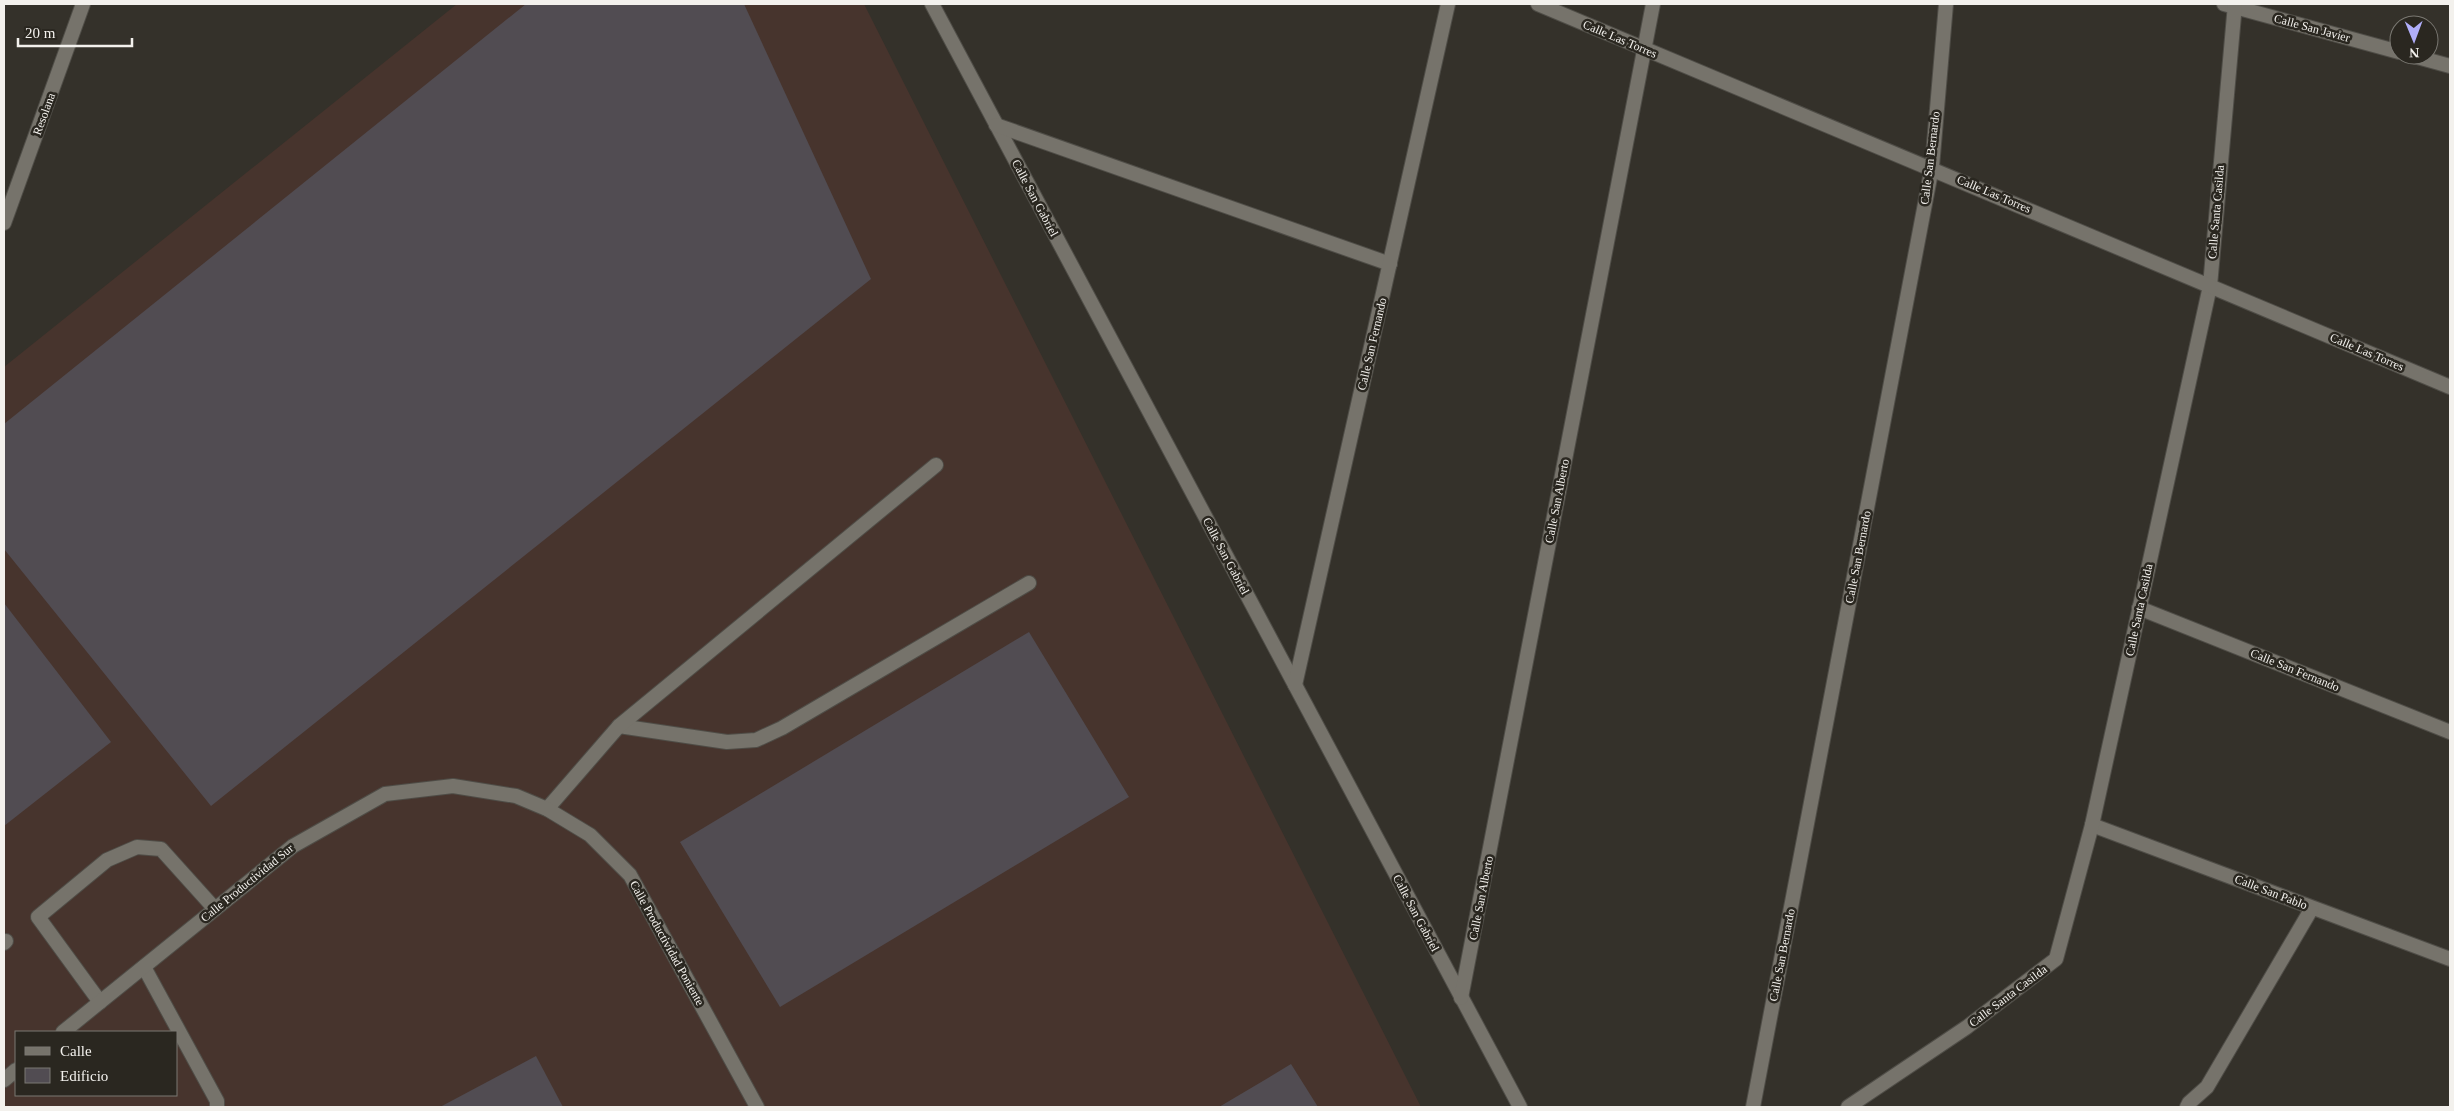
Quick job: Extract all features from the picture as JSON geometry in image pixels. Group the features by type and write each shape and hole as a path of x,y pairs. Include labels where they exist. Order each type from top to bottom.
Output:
{"street":[{"name":"Resolana","path":"4,223 83,4"},
{"name":"Calle San Gabriel","path":"932,4 1520,1107"},
{"name":"Calle San Fernando","path":"1295,685 1448,4"},
{"name":"Calle Las Torres","path":"1538,4 1932,167 2450,387"},
{"name":"Calle San Alberto","path":"1462,998 1653,4"},
{"name":"Calle San Bernardo","path":"1753,1107 1932,167 1946,4"},
{"name":"Calle San Javier","path":"2231,5 2389,49"},
{"name":"Calle Santa Casilda","path":"1848,1107 1863,1103 2056,959 2092,825 2210,286 2231,5"},
{"path":"996,125 1390,264"},
{"path":"547,809 619,726 936,465"},
{"path":"619,726 727,742 756,740 782,728 1030,583"},
{"name":"Calle San Fernando","path":"2139,608 2450,732"},
{"name":"Calle Productividad Sur","path":"64,1031 293,846 384,794 454,786 516,796"},
{"name":"Calle Productividad Poniente","path":"516,796 547,809 590,835 630,875 757,1107"},
{"name":"Calle San Pablo","path":"2092,825 2450,958"},
{"path":"100,1002 38,917 107,860 137,847 161,849 215,909"},
{"path":"2187,1107 2207,1087 2312,908"},
{"path":"144,967 217,1100 217,1107"},
{"path":"4,1080 15,1071"}],"shaded area":[{"path":"457,4 864,4 1421,1107 4,1107 4,367"}],"building":[{"path":"526,4 744,4 871,279 211,806 4,549 4,424"},
{"path":"4,603 111,742 4,826"},
{"path":"1029,632 1129,797 780,1007 680,842"},
{"path":"536,1056 563,1107 440,1107"},
{"path":"1291,1064 1318,1107 1219,1107 1268,1078"}]}
